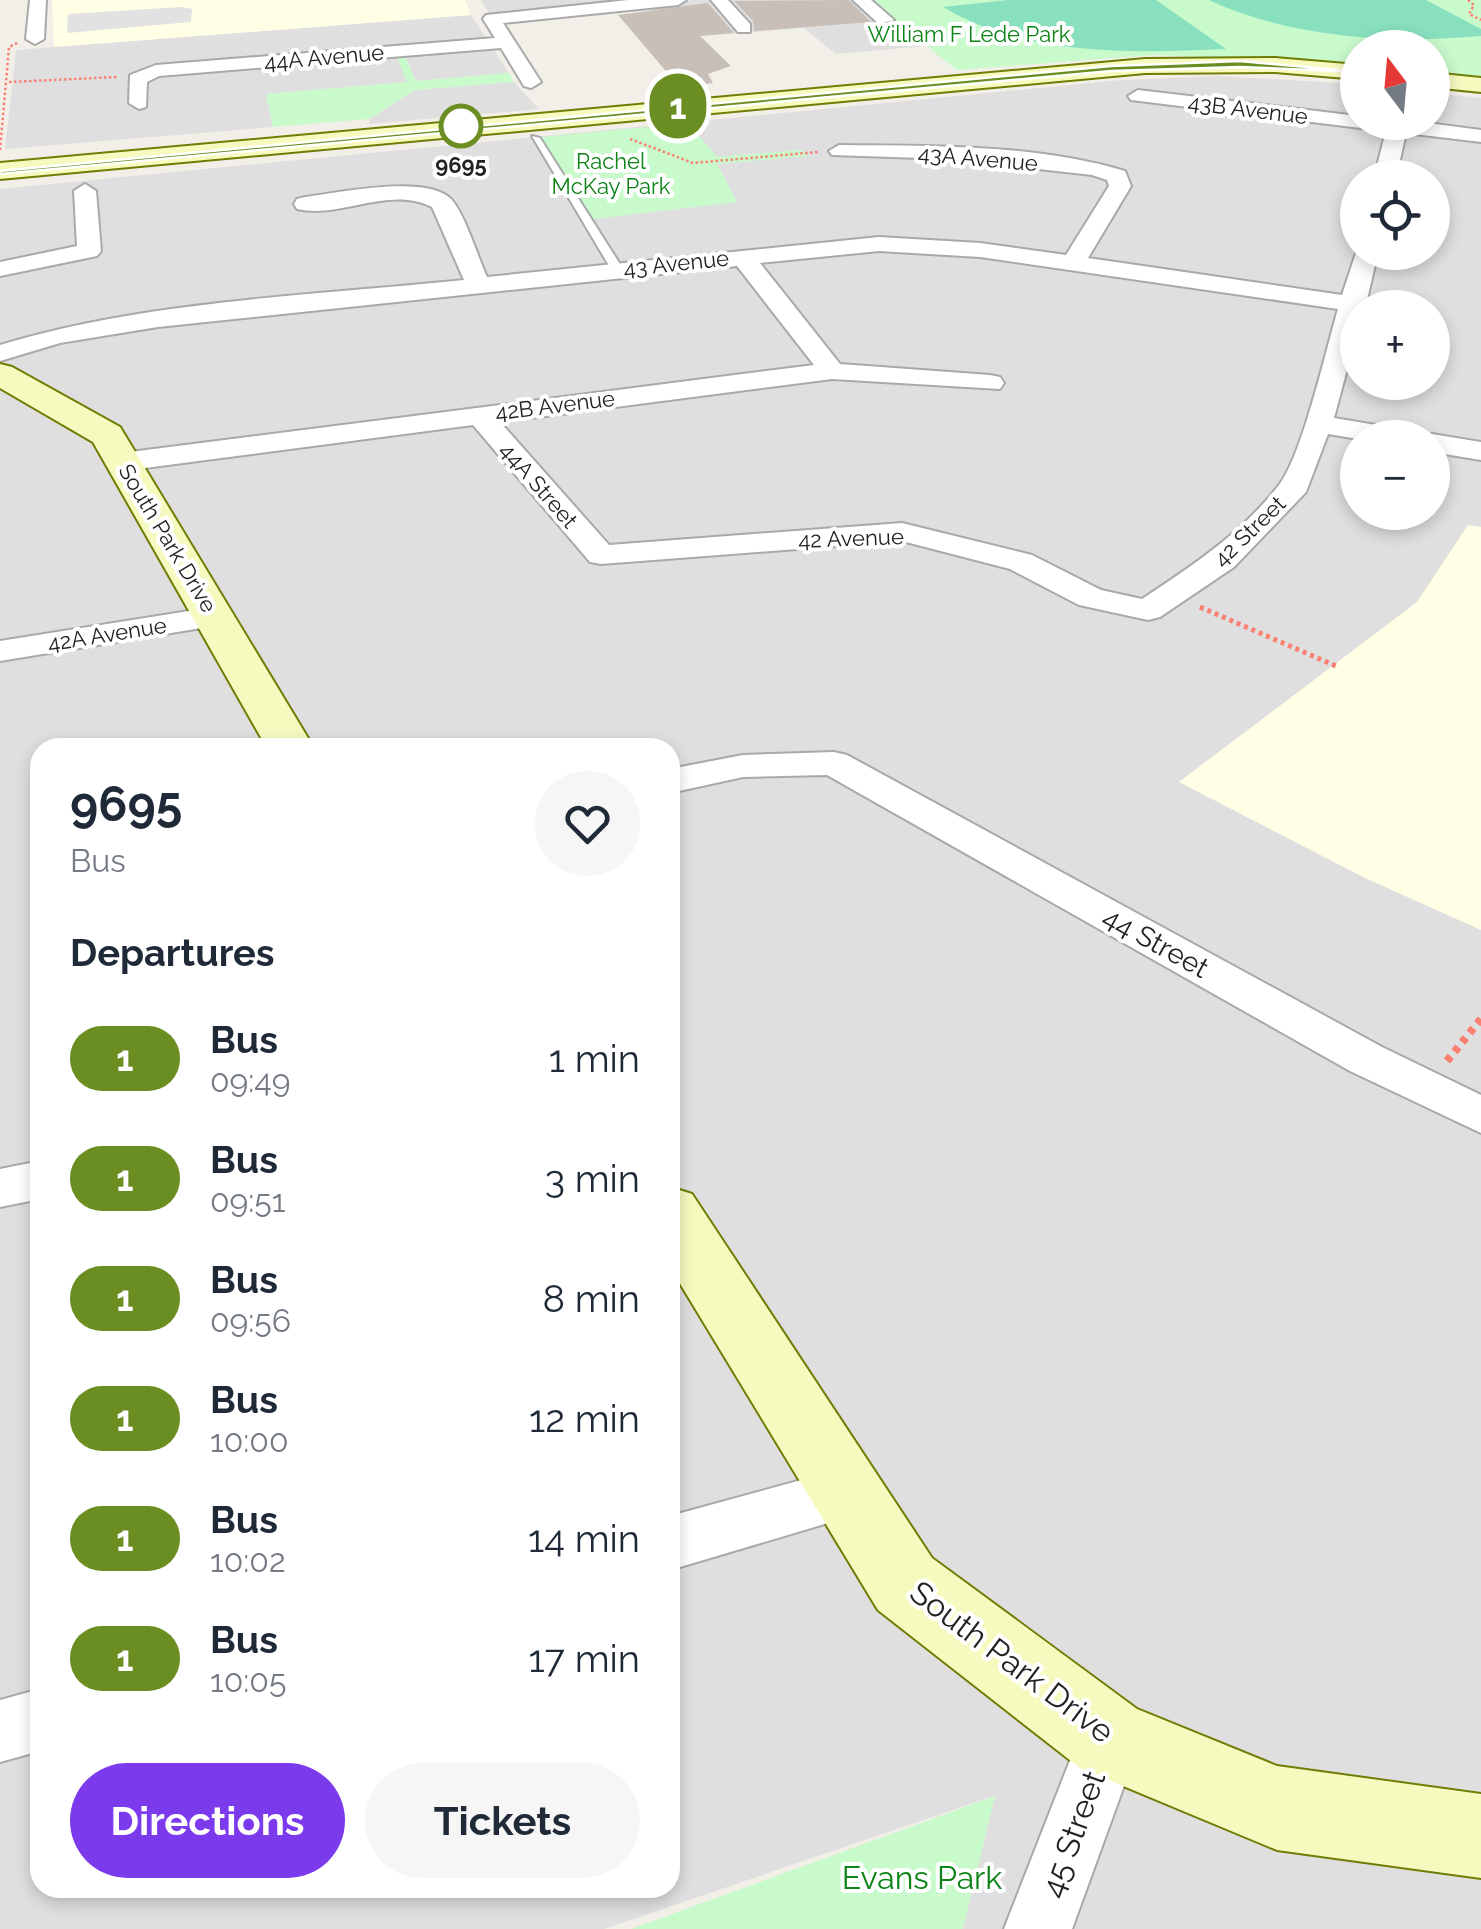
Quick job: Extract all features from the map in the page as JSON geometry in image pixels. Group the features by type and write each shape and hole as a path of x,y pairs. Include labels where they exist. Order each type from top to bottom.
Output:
{"main road":[{"path":"0,171 1128,68 1240,64 1340,71"},
{"path":"1450,82 1481,85"},
{"name":"South Park Drive","path":"0,374 107,434 285,738"},
{"name":"South Park Drive","path":"680,1228 905,1584 1108,1738 1277,1808 1481,1836"}],"street":[{"path":"36,39 38,0"},
{"path":"481,0 531,82"},
{"path":"493,19 678,0"},
{"path":"719,0 744,28"},
{"path":"860,0 884,20"},
{"name":"44A Avenue","path":"140,76 506,42"},
{"path":"138,103 140,76"},
{"name":"43B Avenue","path":"1138,96 1340,120"},
{"path":"1450,132 1481,136"},
{"name":"43A Avenue","path":"839,151 974,155 1116,176 1120,186 1073,264"},
{"path":"0,269 89,251 86,191"},
{"path":"305,204 429,194 442,202 478,285"},
{"name":"43 Avenue","path":"0,352 56,336 158,318 742,256 898,244 1340,302"},
{"path":"742,256 832,371"},
{"name":"42 Street","path":"1160,602 1223,560 1295,486 1340,351"},
{"name":"42B Avenue","path":"122,462 832,371 990,383"},
{"name":"44A Street","path":"478,414 601,555"},
{"path":"1318,424 1340,428"},
{"path":"1450,446 1481,451"},
{"name":"42 Avenue","path":"601,555 902,532 1021,562 1090,598 1160,602"},
{"name":"42A Avenue","path":"0,651 214,617"},
{"name":"44 Street","path":"680,779 744,766 834,763 1366,1059 1481,1115"},
{"path":"0,1188 30,1182"},
{"path":"680,1540 846,1494"},
{"path":"0,1731 30,1723"},
{"name":"45 Street","path":"1038,1929 1108,1738"}],"lane":[{"path":"535,138 617,270"}],"path":[{"path":"1468,0 1474,6 1469,14 1481,20"},
{"path":"0,151 9,47 36,39"},
{"path":"8,82 140,76"},
{"path":"619,133 693,163 839,151"},
{"path":"1160,602 1336,666"},
{"path":"1425,1088 1481,1019"}],"shaded area":[{"path":"52,0 465,0 471,15 54,47"},
{"path":"481,0 868,0 925,46 836,54 804,28 689,37 673,32 652,8 636,5 491,17"},
{"path":"192,9 191,22 67,33 68,14"},
{"path":"471,15 509,73 416,81 404,54 397,55 408,82 266,94 273,127 5,149 16,50"},
{"path":"1217,76 1340,83 1340,140 1450,140 1450,95 1481,98 1481,1929 963,1929 994,1796 604,1929 0,1929 0,189 1121,80"},
{"path":"514,82 539,109 369,124 369,119 415,90"},
{"path":"1468,525 1481,527 1481,930 1365,878 1179,782 1417,602"}],"green space":[{"name":"William F Lede Park","path":"868,0 1481,0 1481,77 1450,74 1450,30 1340,30 1340,63 1155,55 957,70"},
{"path":"1008,0 1156,0 1226,49 1117,51 1045,43 975,23 943,7"},
{"path":"1209,0 1426,0 1481,29 1481,36 1450,38 1450,30 1340,30 1340,35 1240,13"},
{"path":"396,54 404,54 416,81 509,73 514,82 415,90 369,119 273,127 266,94 407,82"},
{"name":"Rachel McKay Park","path":"688,123 717,157 801,150 808,156 717,164 737,202 585,220 531,138"},
{"name":"Evans Park","path":"995,1796 963,1929 631,1929"}],"building":[{"path":"849,0 871,22 754,31 753,21 734,1"},
{"path":"708,3 734,33 700,36 731,66 708,74 713,83 685,86 671,77 618,15"}],"bus line":[{"name":"1","path":"0,171 1176,64 1340,70"}],"place":[{"name":"9695","path":"461,126"}]}
